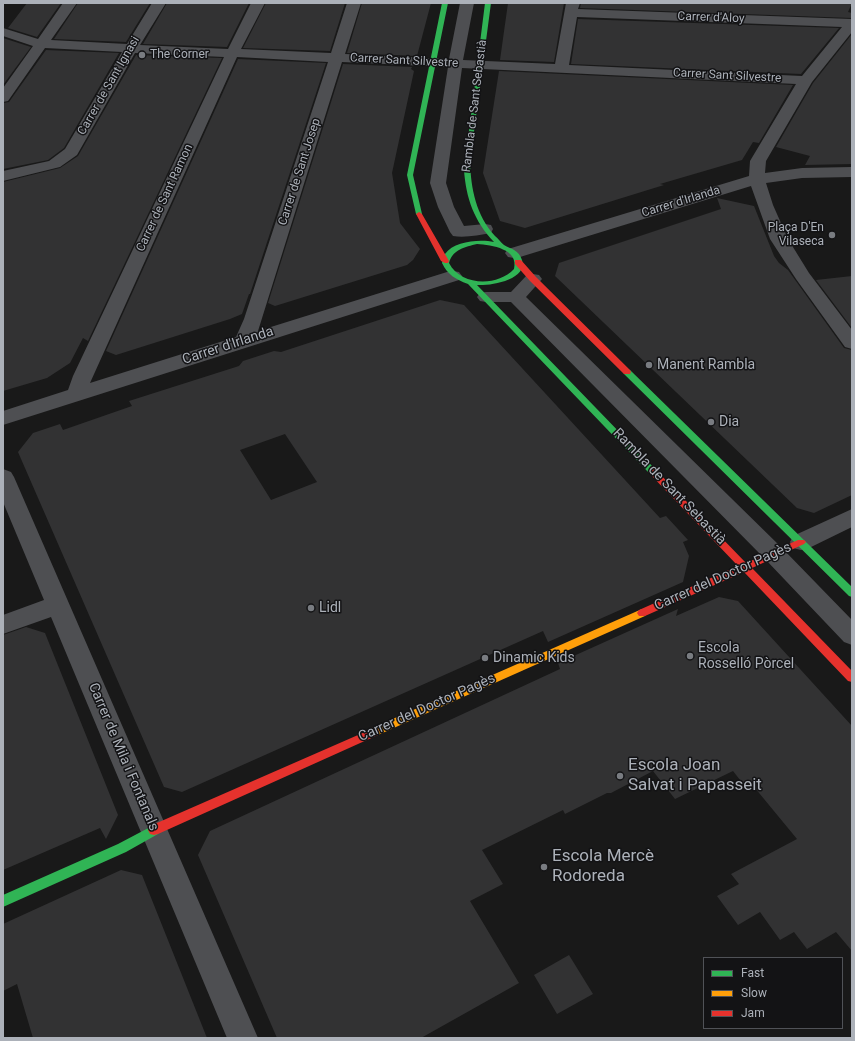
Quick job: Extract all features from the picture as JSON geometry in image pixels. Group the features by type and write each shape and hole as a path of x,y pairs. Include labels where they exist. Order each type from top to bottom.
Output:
{"street":[{"path":"3,98 70,3"},
{"name":"Carrer de Sant Ignasi","path":"3,176 54,164 71,152 131,48 160,3"},
{"name":"Carrer de Sant Ramon","path":"77,394 83,376 232,54 258,3"},
{"name":"Carrer de Sant Josep","path":"244,341 253,319 354,3"},
{"name":"Rambla de Sant Sebastià","path":"445,3 410,175 418,215 436,245 456,273 486,297 852,678"},
{"name":"Rambla de Sant Sebastià","path":"459,232 446,207 438,183 455,63 467,3"},
{"name":"Rambla de Sant Sebastià","path":"488,3 467,162 467,181 472,204 485,229 511,253 533,279 852,593"},
{"path":"561,69 572,8"},
{"name":"Carrer d'Aloy","path":"572,8 852,23"},
{"path":"852,23 806,80 758,161 757,179 765,205 779,239 802,275 852,343"},
{"name":"Carrer Sant Silvestre","path":"3,32 41,44 806,80"},
{"name":"Carrer d'Irlanda","path":"511,253 757,179 802,173 852,172"},
{"path":"436,245 459,232 485,229"},
{"path":"477,242 490,242 511,253 517,269 511,276 502,281 491,284 478,284 456,273 448,254 465,244 477,242"},
{"name":"Carrer d'Irlanda","path":"3,418 456,273"},
{"path":"486,297 516,297 533,279"},
{"name":"Rambla de Sant Sebastià","path":"516,297 774,554 852,635"},
{"name":"Carrer de Mila i Fontanals","path":"3,476 243,1038"},
{"name":"Carrer del Doctor Pagès","path":"3,901 122,848 154,830 747,567 852,517"},
{"path":"3,626 57,605"}],"building":[{"path":"27,3 61,3 37,37 8,28"},
{"path":"78,3 150,3 126,42 54,39"},
{"path":"167,3 249,3 227,47 143,44"},
{"path":"266,3 345,3 330,51 243,48"},
{"path":"362,3 431,3 417,56 347,53"},
{"path":"508,3 564,3 554,62 500,60"},
{"path":"581,3 852,3 848,12 852,13 852,18 580,8"},
{"path":"578,19 839,28 801,74 571,64"},
{"path":"852,34 852,164 805,165 810,156 776,147 813,83"},
{"path":"3,38 31,47 3,85"},
{"path":"46,50 119,53 64,148 48,160 3,169 3,103 9,102"},
{"path":"136,55 222,58 88,341 83,338 70,363 47,378 3,391 3,182 60,168 78,156"},
{"path":"238,59 326,63 250,294 242,314 116,355 106,351"},
{"path":"343,64 412,67 411,69 414,71 392,173 400,223 420,249 413,260 407,265 275,306 268,303"},
{"path":"499,71 793,85 759,143 753,142 742,160 660,184 664,185 525,228 500,221 483,173"},
{"path":"717,198 754,206 774,256 779,263 788,270 844,348 852,350 852,495 814,513 797,508 555,276 559,263 721,209"},
{"path":"852,276 852,328 816,280"},
{"path":"440,300 464,305 660,518 666,516 688,540 683,542 689,556 683,582 548,642 543,631 182,792 164,787 18,452 33,433 60,424 63,430 132,406 129,401 239,366 243,361 274,351 281,352","holes":["285,434 317,482 271,500 240,450"]},
{"path":"719,597 738,601 852,726 852,951 836,932 807,949 794,932 780,940 760,912 738,925 717,896 739,884 731,874 797,839 750,782 744,785 733,771 675,799 653,771 611,793 607,793 565,814 563,810 482,850 503,884 470,901 519,983 421,1038 277,1038 198,855 210,831 560,669 558,663 678,609 676,616"},
{"path":"26,627 45,633 118,815 106,839 100,828 3,870 3,635"},
{"path":"121,870 142,875 207,1038 33,1038 17,984 3,991 3,924"},
{"path":"569,955 593,994 557,1014 534,975"}],"traffic: fast":[{"path":"419,214 410,175 445,3"},
{"path":"488,3 467,170 470,193 477,215 485,228 501,246"},
{"path":"477,242 497,245 511,251 519,261 517,270 506,278 488,284 472,283 459,278 450,271 446,263 448,254 458,247 477,242"},
{"path":"469,281 652,471"},
{"path":"627,372 852,593"},
{"path":"3,901 122,848 154,830"}],"traffic: slow":[{"path":"374,732 642,613"}],"traffic: jam":[{"path":"419,214 445,261"},
{"path":"518,262 533,279 627,372"},
{"path":"652,471 852,678"},
{"path":"642,613 801,542"},
{"path":"154,830 374,732"}],"place":[{"name":"The Corner","path":"142,55"},
{"name":"Plaça D'En Vilaseca","path":"832,235"},
{"name":"Manent Rambla","path":"649,365"},
{"name":"Dia","path":"711,422"},
{"name":"Lidl","path":"311,608"},
{"name":"Escola Rosselló Pòrcel","path":"690,656"},
{"name":"Dinamic Kids","path":"485,658"},
{"name":"Escola Joan Salvat i Papasseit","path":"620,776"},
{"name":"Escola Mercè Rodoreda","path":"544,867"}]}
